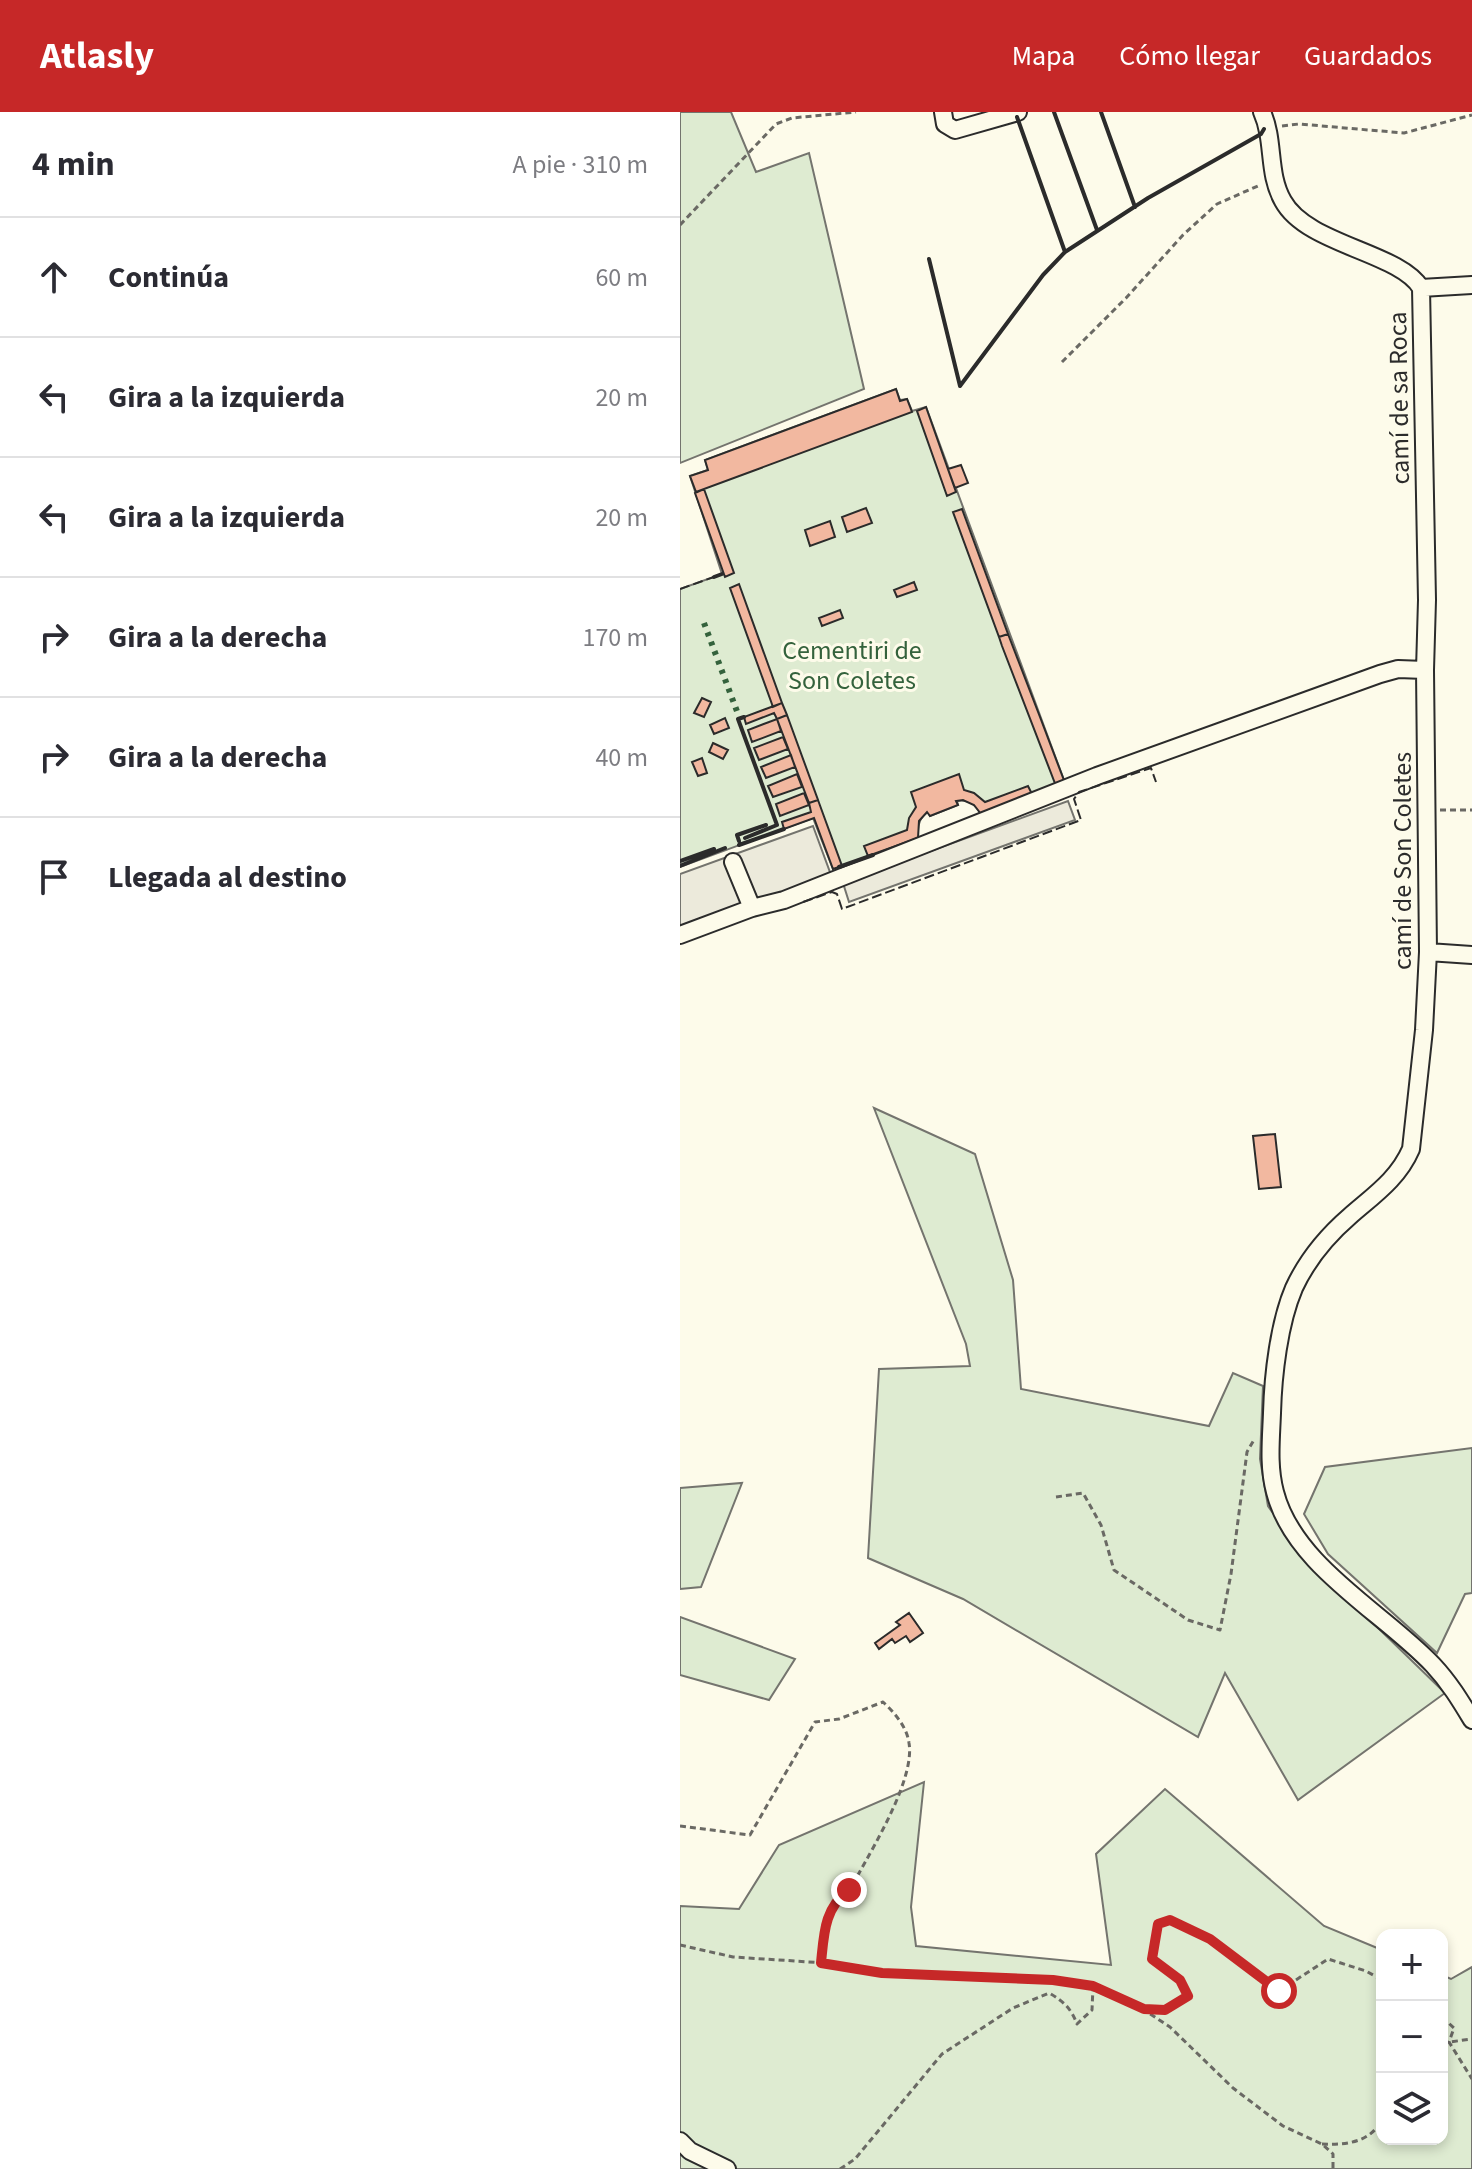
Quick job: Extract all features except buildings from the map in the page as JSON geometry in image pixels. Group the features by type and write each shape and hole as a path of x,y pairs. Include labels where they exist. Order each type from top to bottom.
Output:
{"street":[{"path":"943,112 945,124 955,130 1018,112"},
{"name":"camí de sa Roca","path":"1266,120 1275,179 1283,201 1292,213 1315,230 1406,273 1421,288 1427,600 1425,670"},
{"path":"1421,288 1472,285"},
{"path":"680,935 752,908 784,900 1097,776 1380,674 1398,669 1425,670"},
{"name":"camí de Son Coletes","path":"1425,670 1428,952 1424,1030 1411,1149 1404,1165 1388,1184 1347,1218 1316,1250 1294,1289 1273,1375 1270,1467 1275,1495 1288,1525 1316,1561 1432,1663 1452,1687 1472,1720"},
{"path":"733,862 752,908"},
{"path":"1428,952 1472,955"},
{"path":"680,2141 690,2151 727,2169"}],"path":[{"path":"680,225 776,124 792,118 856,112"},
{"path":"1266,120 1404,133 1472,115"},
{"path":"1062,362 1183,235 1217,204 1275,179"},
{"path":"1428,809 1472,810"},
{"path":"1056,1497 1083,1493 1101,1525 1114,1570 1188,1620 1220,1630 1231,1574 1247,1452 1257,1434 1271,1421"},
{"path":"680,1826 750,1835 815,1722 839,1719 883,1702 896,1713 909,1743 905,1779 858,1875 849,1890 836,1900 825,1923 821,1963"},
{"path":"1144,2009 1165,2010 1188,1996 1180,1980 1152,1959 1158,1924 1170,1920 1210,1939 1279,1991 1328,1959 1376,1977"},
{"path":"680,1945 733,1957 821,1963 882,1973 1053,1980 1093,1986 1144,2009 1170,2027 1233,2088 1283,2126 1322,2144 1333,2154 1333,2169"},
{"path":"840,2169 855,2159 942,2054 1013,2008 1049,1993 1072,2012 1077,2024 1092,2010 1093,1986"},
{"path":"1448,2022 1454,2028 1449,2042"},
{"path":"1449,2042 1472,2039"},
{"path":"1449,2042 1472,2079"},
{"path":"1322,2144 1345,2145 1376,2130"}],"green space":[{"path":"680,112 731,112 756,172 809,153 864,389 680,463"},
{"name":"Cementiri de Son Coletes","path":"896,389 900,400 907,399 912,411 926,407 1065,783 981,814 971,803 957,801 958,805 930,816 928,812 925,814 919,823 918,838 833,869 813,818 680,867 680,589 722,574 690,476 708,470 705,460"},
{"path":"874,1108 975,1154 1013,1280 1021,1389 1209,1426 1233,1373 1263,1386 1260,1459 1268,1506 1301,1553 1445,1693 1298,1800 1225,1673 1198,1737 963,1599 868,1558 879,1369 970,1366 966,1344"},
{"path":"1472,1448 1472,1593 1465,1594 1437,1653 1328,1554 1304,1514 1325,1467"},
{"path":"742,1483 701,1587 680,1589 680,1488"},
{"path":"680,1617 795,1659 769,1700 680,1675"},
{"path":"924,1782 911,1907 916,1946 1111,1965 1096,1854 1165,1789 1324,1926 1376,1948 1376,2145 1448,2145 1448,1978 1451,1979 1472,1967 1472,2169 680,2169 680,1906 739,1909 779,1845"}],"shaded area":[{"path":"1068,801 1075,820 849,902 843,883"},
{"path":"813,826 831,875 680,928 680,874"}],"hedge":[{"path":"704,623 738,714"}],"fence":[{"path":"680,589 714,577"},
{"path":"803,902 832,892 837,894 842,909 1081,820 1074,799 1079,792 1151,768 1156,782"}],"wall":[{"path":"1054,112 1097,230"},
{"path":"1101,112 1135,207"},
{"path":"1017,117 1065,252"},
{"path":"929,259 960,386 1043,275 1065,252 1148,198 1261,134 1264,129"},
{"path":"714,577 722,574"},
{"path":"744,717 738,719 777,825 745,838"},
{"path":"739,841 737,835 766,825"},
{"path":"739,845 784,829"},
{"path":"680,866 725,848"},
{"path":"680,861 714,849"},
{"path":"839,867 873,855"}],"route":[{"path":"849,1890 836,1900 825,1923 821,1963 882,1973 1053,1980 1093,1986 1144,2009 1165,2010 1188,1996 1180,1980 1152,1959 1158,1924 1170,1920 1210,1939 1279,1991"}]}
